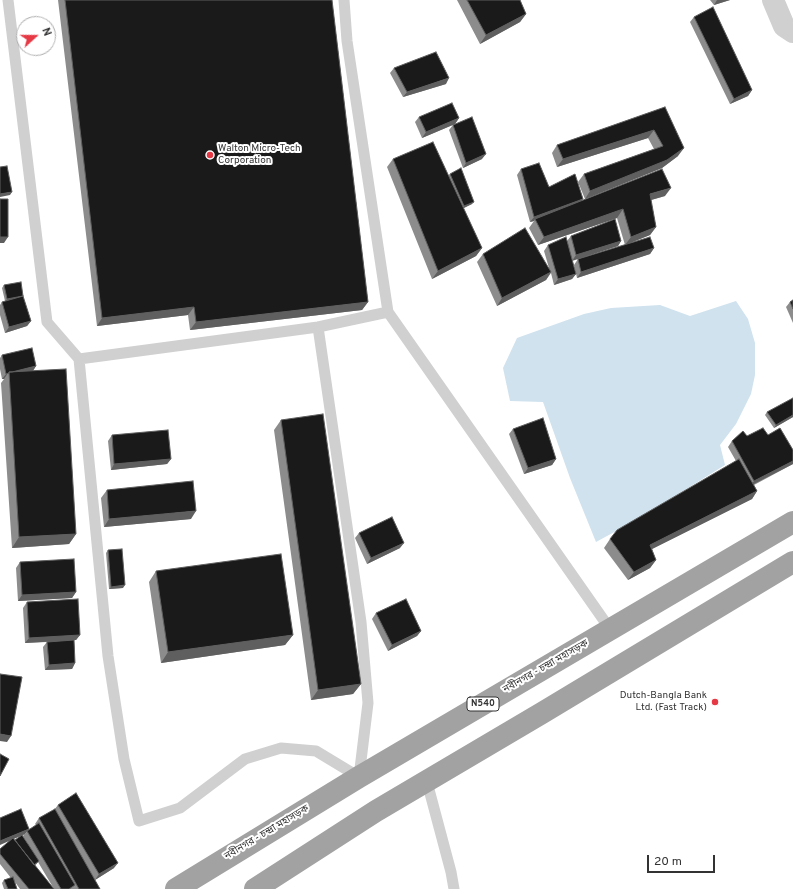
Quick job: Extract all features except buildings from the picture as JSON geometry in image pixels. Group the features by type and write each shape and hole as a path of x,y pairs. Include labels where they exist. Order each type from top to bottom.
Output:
{"highway":[{"name":"নবীনগর - চন্দ্রা মহাসড়ক","path":"176,889 359,777 793,522"},
{"path":"255,889 376,811 427,782 793,562"}],"street":[{"path":"774,0 784,26 793,32"}],"lane":[{"path":"8,0 47,322 79,359 108,656 124,759 139,821 180,808 245,759 281,748 316,751 359,777 368,703 361,622 318,327"},
{"path":"344,0 347,41 388,312 610,630"},
{"path":"79,359 318,327 388,312"},
{"path":"427,782 451,872 454,889"}],"water":[{"path":"736,301 748,319 755,343 755,375 751,394 736,424 720,445 725,465 640,518 596,542 570,478 543,402 510,401 503,368 517,338 584,314 611,308 660,305 690,316"}],"place":[{"name":"Walton Micro-Tech Corporation","path":"210,155"},
{"name":"Dutch-Bangla Bank Ltd. (Fast Track)","path":"715,702"}]}
